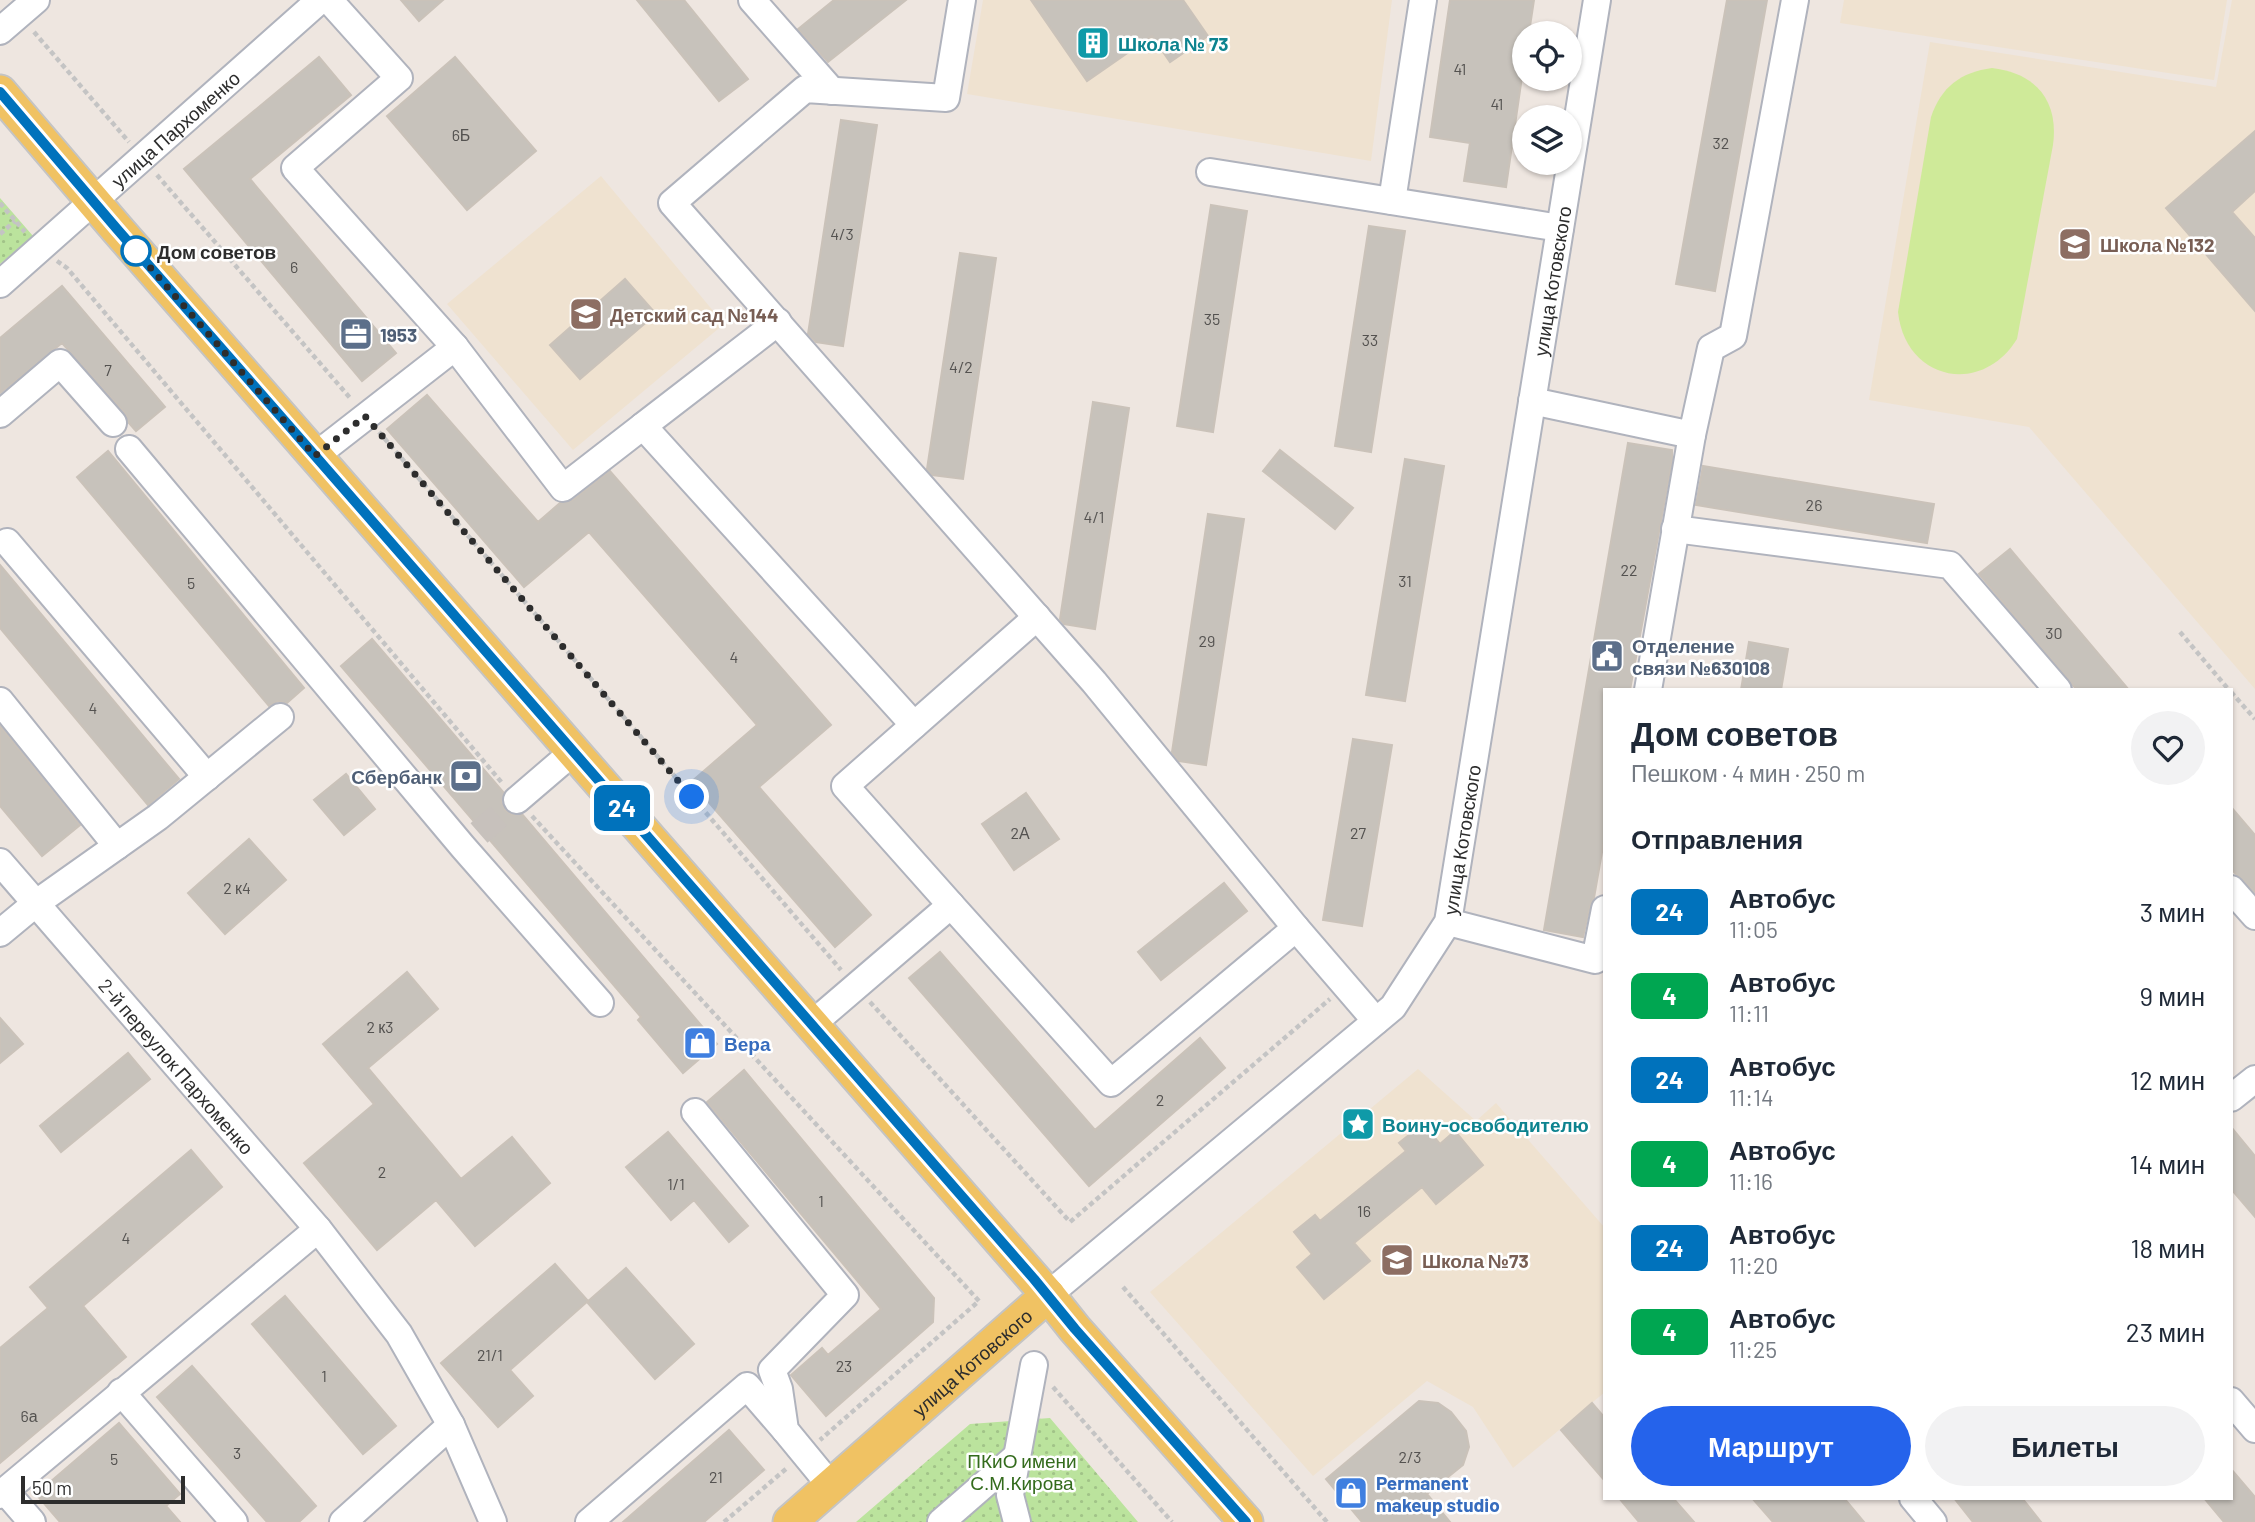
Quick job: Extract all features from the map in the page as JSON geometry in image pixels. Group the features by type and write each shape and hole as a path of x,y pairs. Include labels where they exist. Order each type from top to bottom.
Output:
{"main road":[{"path":"0,92 1075,1329 1246,1522"},
{"name":"улица Котовского","path":"790,1522 1048,1295"}],"street":[{"name":"улица Пархоменко","path":"0,284 320,0"},
{"path":"330,0 399,78 295,168 455,347 563,488 778,321"},
{"path":"752,0 832,91"},
{"path":"962,0 946,99 805,89 672,203 1094,682 1376,1021"},
{"path":"1392,201 1423,0"},
{"name":"улица Котовского","path":"1048,1295 1393,1007 1448,922 1597,0"},
{"path":"1648,688 1692,435 1711,348 1733,336 1795,0"},
{"path":"1210,172 1560,228"},
{"path":"315,456 455,347"},
{"path":"0,414 60,363 113,423"},
{"path":"1532,401 1692,435"},
{"path":"643,426 914,725"},
{"path":"129,449 471,840 600,1003"},
{"path":"1675,529 1950,565 2056,688"},
{"path":"7,542 207,777"},
{"path":"1037,617 845,786 1111,1083 1296,928"},
{"path":"0,701 117,846"},
{"path":"0,933 35,904 158,817 280,717"},
{"path":"517,800 573,752"},
{"name":"2-й переулок Пархоменко","path":"0,862 317,1228 399,1334 451,1425 493,1522"},
{"path":"2233,891 2255,916"},
{"path":"811,1025 951,905"},
{"path":"1448,922 1600,965 1603,931"},
{"path":"2233,1096 2255,1079"},
{"path":"695,1112 845,1294 772,1370 779,1389 785,1430"},
{"path":"32,1522 2,1493 317,1228"},
{"path":"1017,1522 1010,1495 1034,1365"},
{"path":"589,1522 747,1386 831,1486"},
{"path":"121,1392 234,1522"},
{"path":"2233,1403 2255,1429"},
{"path":"343,1522 451,1425"},
{"path":"941,1522 1017,1456"},
{"path":"1915,1500 1933,1522"}],"path":[{"path":"18,16 856,987 1070,1222 1346,986"},
{"path":"0,204 40,249 67,268 517,800 979,1301 724,1522"},
{"path":"0,234 15,220"},
{"path":"2180,632 2227,688"},
{"path":"2233,694 2255,719"},
{"path":"1123,1287 1327,1522"},
{"path":"1034,1365 1172,1522"}],"shaded area":[{"path":"983,0 1392,0 1371,161 967,94"},
{"path":"1844,0 2227,0 2214,80 1840,23"},
{"name":"Школа №132","path":"2232,0 2255,0 2255,689 2029,427 1869,400 1930,42 2216,87"},
{"name":"Детский сад №144","path":"601,176 724,324 573,450 447,304"},
{"name":"Школа №73","path":"1418,1069 1476,1121 1496,1103 1603,1226 1603,1394 1513,1468 1473,1407 1427,1381 1313,1476 1150,1292"}],"green space":[{"path":"1992,68 2021,76 2041,92 2052,115 2053,145 2017,339 2002,357 1984,369 1965,374 1947,373 1929,366 1914,353 1904,335 1898,312 1935,106 1947,89 1962,77"},
{"path":"0,198 33,236 0,264"},
{"name":"ПКиО имени С.М.Кирова","path":"1050,1418 1138,1522 856,1522 970,1424"}],"building":[{"path":"401,0 443,0 419,21"},
{"path":"637,0 684,0 748,79 719,101"},
{"path":"834,0 906,0 828,62 798,29"},
{"name":"Школа № 73","path":"1031,0 1183,0 1208,36 1170,62 1152,36 1087,81"},
{"path":"1450,0 1534,0 1531,21 1512,21 1512,91 1520,91 1518,105 1512,105 1512,146 1506,187 1464,181 1470,143 1430,137"},
{"path":"1727,0 1767,0 1715,291 1676,284"},
{"path":"319,57 351,95 250,179 396,353 362,381 184,169"},
{"path":"455,57 536,151 467,210 387,116"},
{"path":"841,120 877,125 843,346 816,342 808,334"},
{"path":"2255,131 2255,191 2232,212 2255,238 2255,311 2166,208"},
{"path":"1211,205 1247,211 1213,432 1177,426"},
{"path":"1369,226 1405,231 1371,452 1335,446"},
{"path":"960,253 996,258 963,479 932,475 927,469"},
{"path":"625,279 656,314 580,379 550,345"},
{"path":"62,286 165,407 136,431 128,422 125,413 62,343 0,393 0,338"},
{"path":"427,395 538,522 560,503 573,500 610,471 831,725 759,787 871,915 835,947 691,782 757,725 589,532 524,587 387,429"},
{"path":"1093,402 1129,408 1095,629 1064,624 1060,619"},
{"path":"1628,443 1672,450 1630,688 1603,688 1603,846 1594,898 1583,937 1544,930"},
{"path":"1280,450 1353,508 1335,529 1263,471"},
{"path":"108,451 304,688 287,703 278,701 269,706 77,477"},
{"path":"1405,459 1444,466 1405,701 1366,695"},
{"path":"1703,466 1934,504 1927,543 1696,505"},
{"path":"1208,514 1244,519 1206,765 1179,761 1172,752"},
{"path":"2010,549 2127,688 2075,688 1979,574"},
{"path":"0,565 179,779 148,805 0,628"},
{"path":"372,639 504,793 501,802 505,810 512,815 522,814 717,1044 683,1073 638,1020 641,1017 341,666"},
{"path":"1749,642 1788,649 1781,688 1741,688"},
{"path":"0,726 80,825 42,856 0,806"},
{"path":"1353,739 1392,745 1362,926 1323,920"},
{"path":"346,774 375,809 344,835 314,800"},
{"path":"1026,793 1059,839 1014,870 982,824"},
{"path":"2233,809 2255,835 2255,892 2233,871"},
{"path":"249,839 286,880 225,934 188,893"},
{"path":"1224,883 1247,911 1161,980 1138,952"},
{"path":"940,952 1095,1130 1200,1038 1225,1068 1089,1186 909,978"},
{"path":"407,972 438,1009 368,1068 461,1179 512,1137 550,1183 475,1246 436,1200 377,1250 304,1163 374,1104 323,1044"},
{"path":"0,1018 23,1044 0,1063"},
{"path":"128,1053 150,1079 61,1152 40,1126"},
{"path":"744,1070 934,1298 933,1322 826,1416 791,1375 822,1348 828,1355 881,1309 707,1102"},
{"name":"Школа №73","path":"1423,1124 1440,1144 1455,1131 1483,1165 1436,1204 1422,1187 1354,1243 1370,1261 1324,1299 1297,1267 1312,1254 1294,1232 1315,1215 1320,1221 1406,1151 1399,1143"},
{"path":"2233,1129 2255,1156 2255,1217 2233,1191"},
{"path":"668,1132 748,1226 729,1242 694,1200 671,1220 626,1167"},
{"path":"191,1150 222,1187 83,1306 126,1357 0,1463 0,1348 48,1308 30,1287"},
{"path":"555,1264 588,1301 510,1370 533,1396 498,1427 441,1363"},
{"path":"626,1268 694,1344 655,1379 587,1302"},
{"path":"285,1296 396,1426 363,1454 252,1324"},
{"path":"192,1366 316,1506 299,1522 267,1522 157,1397"},
{"path":"1419,1401 1438,1403 1451,1412 1466,1431 1469,1447 1463,1465 1427,1494 1450,1522 1362,1522 1326,1479"},
{"path":"1592,1403 1603,1416 1603,1479 1561,1430"},
{"path":"119,1423 180,1494 166,1506 180,1522 60,1522 36,1494"},
{"path":"729,1430 764,1470 704,1522 623,1522"},
{"path":"2233,1471 2255,1497 2255,1522 2224,1522 2206,1500 2233,1500"},
{"path":"1621,1500 1675,1500 1694,1522 1639,1522"},
{"path":"1754,1500 1846,1500 1864,1522 1773,1522"},
{"path":"1956,1500 2024,1500 2041,1522 1973,1522"}],"tunnel":[{"path":"479,833 517,800"}],"bus line":[{"name":"24","path":"0,92 1075,1329 1246,1522"}],"place":[{"name":"Школа № 73","path":"1093,43"},
{"name":"Школа №132","path":"2075,244"},
{"name":"Дом советов","path":"136,251"},
{"name":"Детский сад №144","path":"586,314"},
{"name":"1953","path":"356,334"},
{"name":"Отделение связи №630108","path":"1607,656"},
{"name":"Сбербанк","path":"466,776"},
{"name":"Вера","path":"700,1043"},
{"name":"Воину-освободителю","path":"1358,1124"},
{"name":"Школа №73","path":"1397,1260"},
{"name":"Permanent makeup studio","path":"1351,1493"}],"route":[{"path":"136,251 315,456 365,416 692,797"}]}
